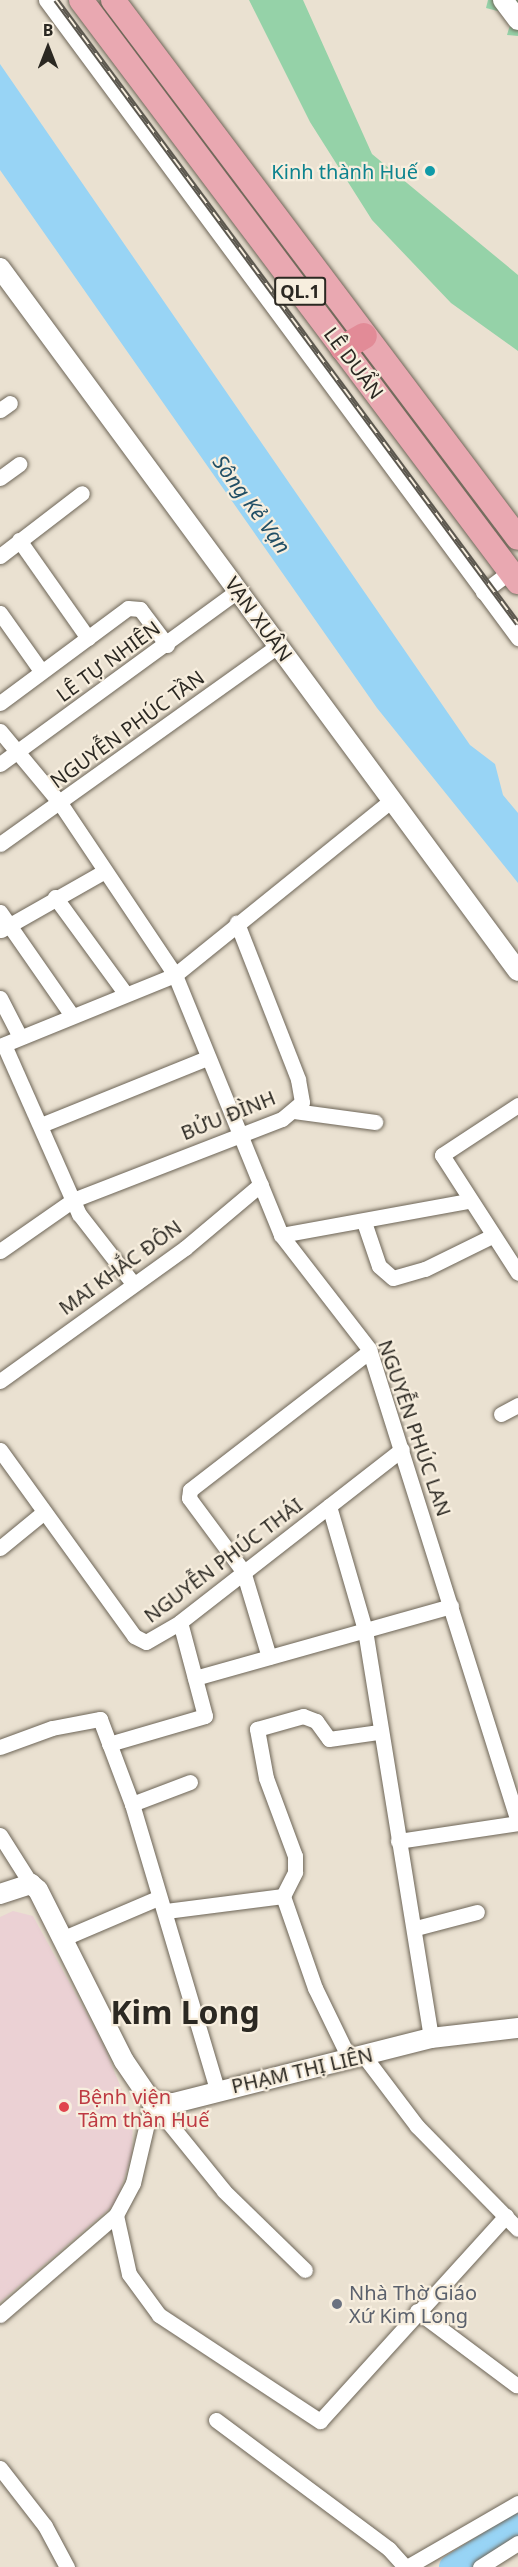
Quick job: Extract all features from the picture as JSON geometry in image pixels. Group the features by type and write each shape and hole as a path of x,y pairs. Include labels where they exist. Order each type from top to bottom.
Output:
{"main road":[{"name":"LÊ DUẨN","path":"81,0 354,342 518,538"},
{"name":"LÊ DUẨN","path":"113,0 354,342 514,577"}],"street":[{"path":"46,0 518,638"},
{"path":"503,0 518,20"},
{"name":"VẠN XUÂN","path":"0,268 518,971"},
{"path":"0,478 19,464"},
{"path":"0,556 82,494"},
{"path":"19,540 87,638"},
{"path":"483,592 514,577"},
{"name":"LÊ TỰ NHIÊN","path":"0,764 167,645 239,590"},
{"path":"0,702 87,638 134,607 167,645"},
{"path":"0,614 41,671"},
{"name":"NGUYỄN PHÚC TẦN","path":"0,844 278,646"},
{"name":"NGUYỄN PHÚC LAN","path":"0,731 16,753 60,802 103,872 175,975 207,1058 281,1234 370,1351 518,1823"},
{"path":"132,1282 72,1200 40,1125 2,1046 19,1035 70,1014 175,975 393,799"},
{"path":"70,1014 3,923 103,872"},
{"path":"55,897 125,993"},
{"name":"BỬU ĐÌNH","path":"0,1251 72,1200 294,1111 302,1102 298,1079 237,923"},
{"path":"0,998 19,1035"},
{"path":"40,1125 207,1058"},
{"path":"518,1105 442,1155 468,1202 518,1273"},
{"path":"294,1111 375,1122"},
{"name":"MAI KHẮC ĐÔN","path":"0,1381 132,1282 185,1248 261,1184"},
{"path":"281,1234 364,1222 468,1202"},
{"path":"364,1222 379,1266 393,1278 459,1254 492,1236"},
{"path":"269,1657 243,1571 189,1498 190,1490 370,1351"},
{"path":"501,1414 518,1406"},
{"name":"NGUYỄN PHÚC THÁI","path":"0,1450 140,1641 152,1641 180,1622 402,1449"},
{"path":"328,1506 365,1630 378,1732 416,1928 431,2038"},
{"path":"0,1548 44,1512"},
{"path":"195,1678 451,1606"},
{"path":"109,1744 205,1716 180,1622"},
{"path":"378,1732 328,1739 316,1721 303,1716 257,1729 266,1778 295,1856 295,1872 283,1896 315,1988 357,2058 417,2126 518,2229"},
{"path":"0,1747 52,1728 100,1719 132,1804 217,2090"},
{"path":"132,1804 190,1782"},
{"path":"398,1841 518,1823"},
{"path":"0,1835 64,1938 124,2061 152,2102 224,2191 305,2270"},
{"path":"0,1894 31,1884"},
{"path":"64,1938 162,1905 283,1896"},
{"path":"416,1928 477,1912"},
{"name":"PHẠM THỊ LIÊN","path":"152,2102 174,2103 217,2090 357,2058 431,2038 518,2028"},
{"path":"0,2315 116,2215 133,2182 152,2102"},
{"path":"116,2215 129,2274 159,2315 320,2421 417,2311 506,2216"},
{"path":"417,2311 516,2385"},
{"path":"216,2420 389,2549 406,2567 518,2503"},
{"path":"0,2468 45,2526 67,2567"},
{"path":"480,2567 518,2543"}],"shaded area":[{"name":"Bệnh viện Tâm thần Huế","path":"13,1911 33,1916 103,2044 133,2117 132,2154 116,2203 0,2302 0,1917"}],"green space":[{"path":"249,0 303,0 372,154 518,275 518,351 451,303 372,220 310,122"},
{"path":"488,0 518,0 518,36 507,35 513,15 486,8"}],"water":[{"name":"Sông Kẻ Vạn","path":"0,64 470,745 495,764 503,795 518,813 518,883 377,708 0,170"}],"waterway":[{"path":"451,2567 518,2525"}],"railway":[{"path":"56,0 518,624"}],"place":[{"name":"Kinh thành Huế","path":"430,171"},
{"name":"Bệnh viện Tâm thần Huế","path":"64,2107"},
{"name":"Nhà Thờ Giáo Xứ Kim Long","path":"337,2304"}],"district":[{"name":"Kim Long","path":"185,2012"}]}
